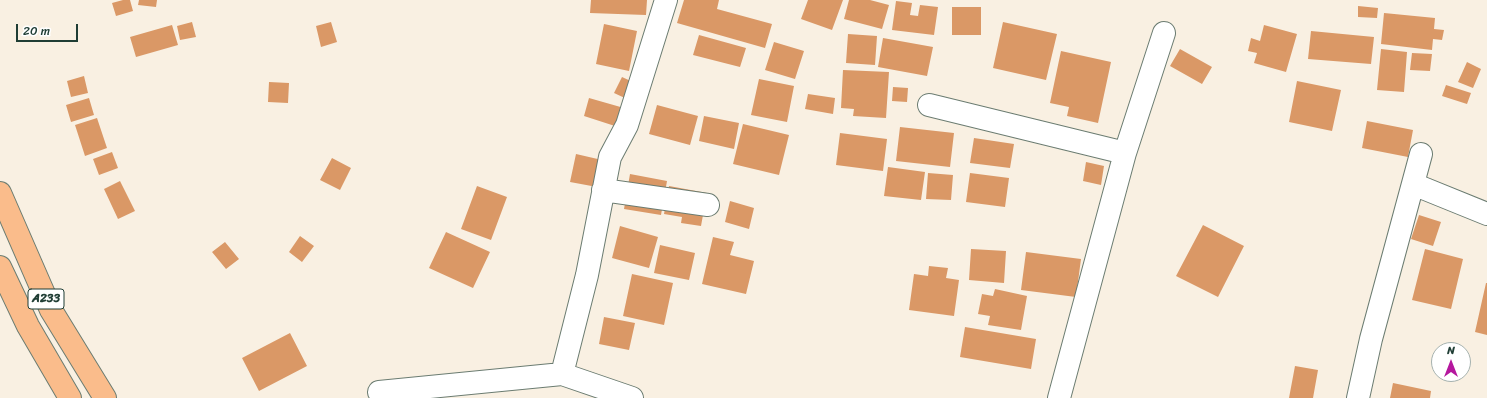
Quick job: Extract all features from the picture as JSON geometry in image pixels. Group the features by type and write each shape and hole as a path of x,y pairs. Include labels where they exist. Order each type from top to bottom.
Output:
{"highway":[{"name":"A233","path":"0,193 51,310 105,398"},
{"name":"A233","path":"0,268 28,326 70,398"}],"street":[{"path":"562,374 587,275 610,157 628,125 666,0"},
{"path":"1059,398 1125,153 1164,33"},
{"path":"929,105 1125,153"},
{"path":"1358,398 1371,339 1421,154"},
{"path":"1413,184 1487,214"},
{"path":"603,190 708,205"},
{"path":"379,392 562,374 632,398"}],"building":[{"path":"130,0 133,11 116,16 112,3"},
{"path":"139,0 157,0 156,7 138,5"},
{"path":"591,0 647,0 646,15 590,13"},
{"path":"684,0 719,0 717,9 772,24 765,48 677,23"},
{"path":"808,0 843,0 832,30 801,19"},
{"path":"849,0 870,0 889,5 882,29 844,19"},
{"path":"896,1 912,3 910,15 918,16 920,5 938,7 934,35 892,30"},
{"path":"1358,6 1378,8 1377,18 1358,17"},
{"path":"952,7 981,7 981,35 952,35"},
{"path":"1384,13 1435,18 1434,29 1444,30 1442,40 1433,39 1432,50 1381,44"},
{"path":"192,22 196,37 180,40 177,26"},
{"path":"331,22 337,42 321,47 316,26"},
{"path":"1003,22 1057,34 1046,80 993,68"},
{"path":"604,24 637,31 629,71 596,64"},
{"path":"172,25 178,45 136,57 130,37"},
{"path":"1264,25 1297,34 1286,72 1254,63 1257,53 1248,51 1251,38 1260,41"},
{"path":"1311,31 1374,37 1371,64 1308,59"},
{"path":"848,34 877,36 875,65 846,63"},
{"path":"699,35 746,48 740,67 693,55"},
{"path":"883,38 933,47 927,76 878,67"},
{"path":"774,42 804,51 795,79 765,70"},
{"path":"1180,49 1212,67 1202,84 1170,66"},
{"path":"1381,49 1407,52 1404,92 1377,90"},
{"path":"1061,51 1111,62 1098,123 1067,116 1069,107 1050,103"},
{"path":"1412,53 1432,54 1430,71 1410,70"},
{"path":"1467,62 1481,69 1473,88 1458,82"},
{"path":"843,70 889,72 886,118 853,116 854,109 841,108"},
{"path":"84,76 88,93 71,97 67,81"},
{"path":"622,77 635,83 627,99 614,93"},
{"path":"759,79 794,86 787,122 751,115"},
{"path":"1297,81 1341,90 1332,131 1289,122"},
{"path":"269,82 289,83 288,103 268,102"},
{"path":"1446,85 1471,93 1467,104 1442,96"},
{"path":"893,87 908,88 907,102 892,101"},
{"path":"808,94 835,98 833,114 805,109"},
{"path":"89,98 94,115 71,122 66,105"},
{"path":"589,98 624,108 618,127 584,116"},
{"path":"657,105 698,116 690,145 649,134"},
{"path":"704,116 739,123 734,149 699,141"},
{"path":"97,118 107,148 85,156 75,125"},
{"path":"1367,121 1413,130 1408,157 1362,148"},
{"path":"743,124 789,135 779,175 733,164"},
{"path":"900,127 954,133 950,167 896,161"},
{"path":"840,133 887,139 883,171 836,165"},
{"path":"974,138 1014,144 1010,168 970,163"},
{"path":"112,152 118,168 99,175 93,159"},
{"path":"576,154 602,160 597,187 570,182"},
{"path":"332,158 351,168 340,190 320,180"},
{"path":"1086,162 1104,166 1101,185 1083,181"},
{"path":"888,167 925,172 921,200 884,196"},
{"path":"928,173 953,175 951,200 926,199"},
{"path":"970,173 1009,178 1005,207 966,202"},
{"path":"630,174 667,181 661,215 624,209"},
{"path":"120,181 135,211 118,219 104,189"},
{"path":"477,186 507,197 491,240 461,229"},
{"path":"669,186 707,193 701,226 681,223 682,217 664,214"},
{"path":"730,201 754,208 749,229 725,222"},
{"path":"1419,215 1441,222 1433,246 1411,239"},
{"path":"1203,225 1244,246 1218,297 1176,276"},
{"path":"620,226 658,237 649,268 612,258"},
{"path":"446,232 490,252 473,288 429,268"},
{"path":"300,236 314,246 302,262 289,252"},
{"path":"713,237 734,242 730,255 754,261 746,294 702,284"},
{"path":"225,242 239,259 226,269 212,252"},
{"path":"660,245 695,253 689,280 654,273"},
{"path":"971,249 1006,251 1004,283 969,280"},
{"path":"1425,249 1463,259 1451,309 1412,300"},
{"path":"1026,252 1081,259 1076,297 1021,290"},
{"path":"929,266 948,268 946,278 959,280 954,316 909,310 914,274 928,276"},
{"path":"632,274 673,283 664,325 623,316"},
{"path":"1487,283 1487,335 1475,332"},
{"path":"995,289 1027,296 1021,330 988,325 990,316 978,314 982,294 993,296"},
{"path":"604,317 635,323 629,350 599,344"},
{"path":"965,327 1036,339 1031,369 960,357"},
{"path":"290,333 307,366 259,391 242,358"},
{"path":"1295,366 1318,370 1313,398 1289,398"},
{"path":"1393,383 1431,391 1430,398 1390,398"}]}
